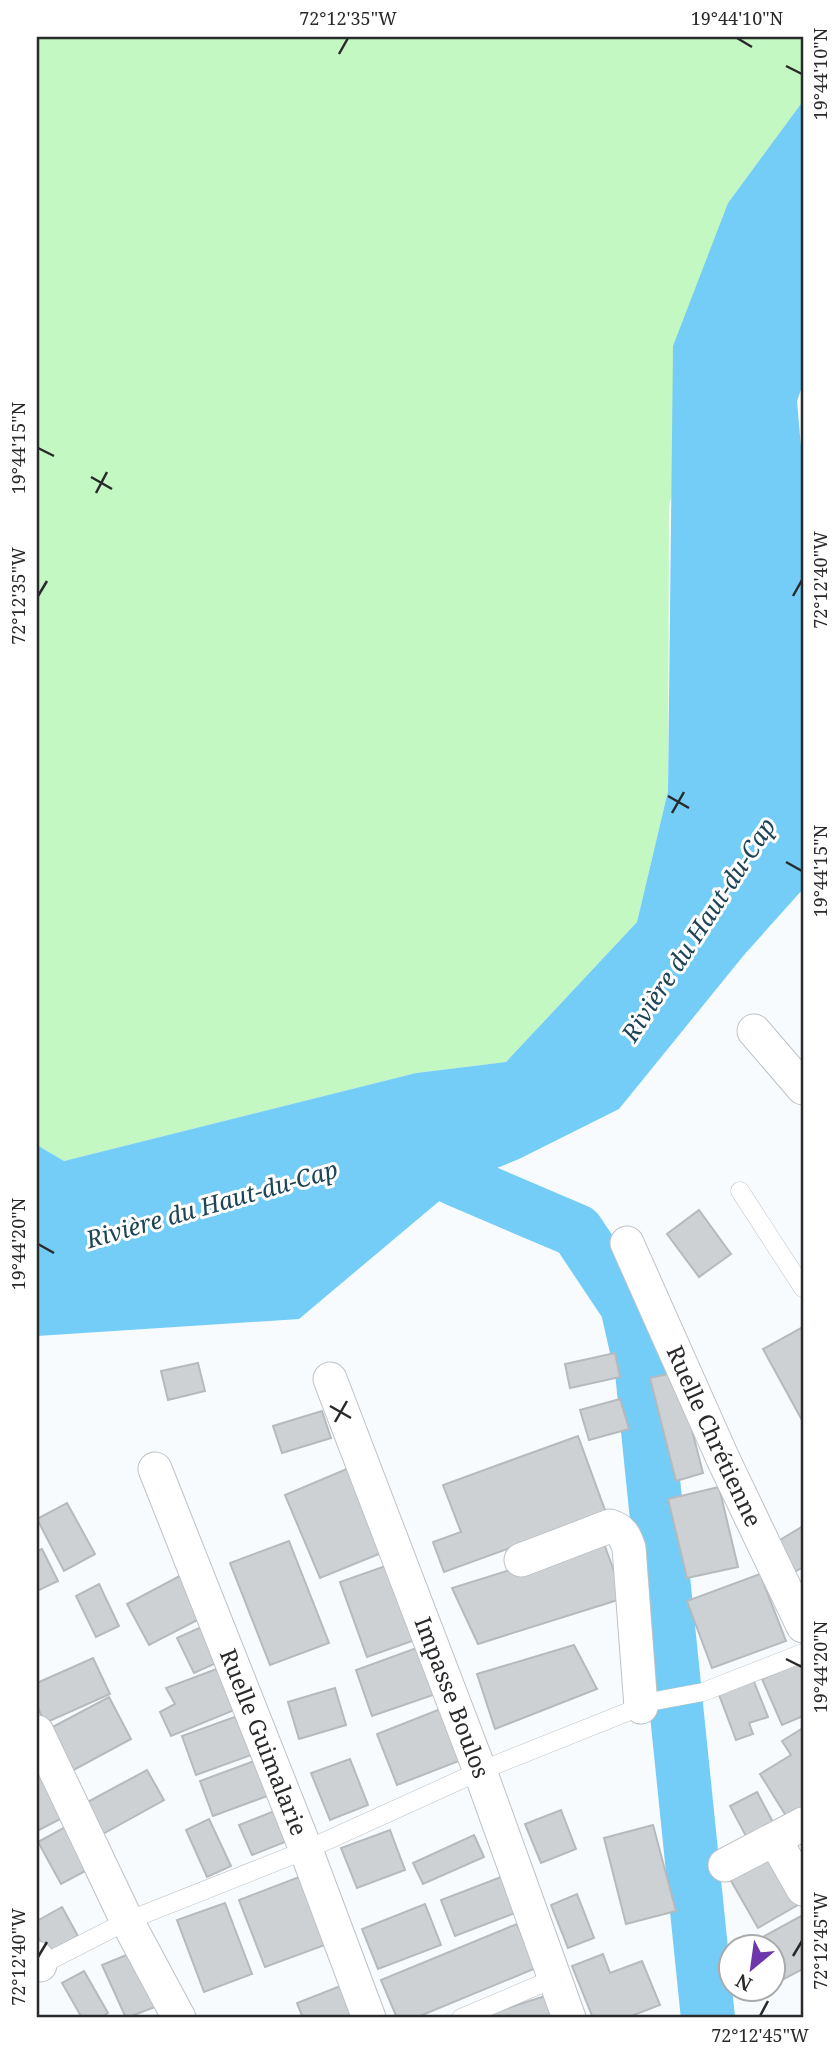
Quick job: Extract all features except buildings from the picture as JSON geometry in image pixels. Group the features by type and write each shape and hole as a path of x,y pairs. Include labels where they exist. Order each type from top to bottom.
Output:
{"street":[{"path":"754,1031 803,1088"},
{"name":"Ruelle Chrétienne","path":"627,1243 724,1461 803,1626"},
{"name":"Impasse Boulos","path":"330,1379 480,1771 569,2018"},
{"name":"Ruelle Guimalarie","path":"155,1469 306,1850 369,2018"},
{"path":"521,1560 610,1526 619,1529 629,1548 648,1704"},
{"path":"37,1732 127,1921 179,2018"},
{"path":"725,1865 789,1832 803,1889"}],"lane":[{"path":"740,1191 803,1288"},
{"path":"38,1964 127,1921 306,1850 480,1771 648,1704 703,1692 803,1653"},
{"path":"461,2018 553,1979"}],"green space":[{"path":"37,37 803,37 803,101 728,203 669,508 668,791 637,922 506,1062 416,1073 64,1161 37,1145"}],"water":[{"name":"Rivière du Haut-du-Cap","path":"803,101 803,384 797,401 803,470 803,889 744,955 619,1109 519,1159 462,1182 299,1319 37,1336 37,1145 64,1161 416,1073 506,1062 637,922 668,791 673,346 728,203"}],"waterway":[{"path":"402,1154 577,1231 627,1306 642,1372 708,2018"}]}
